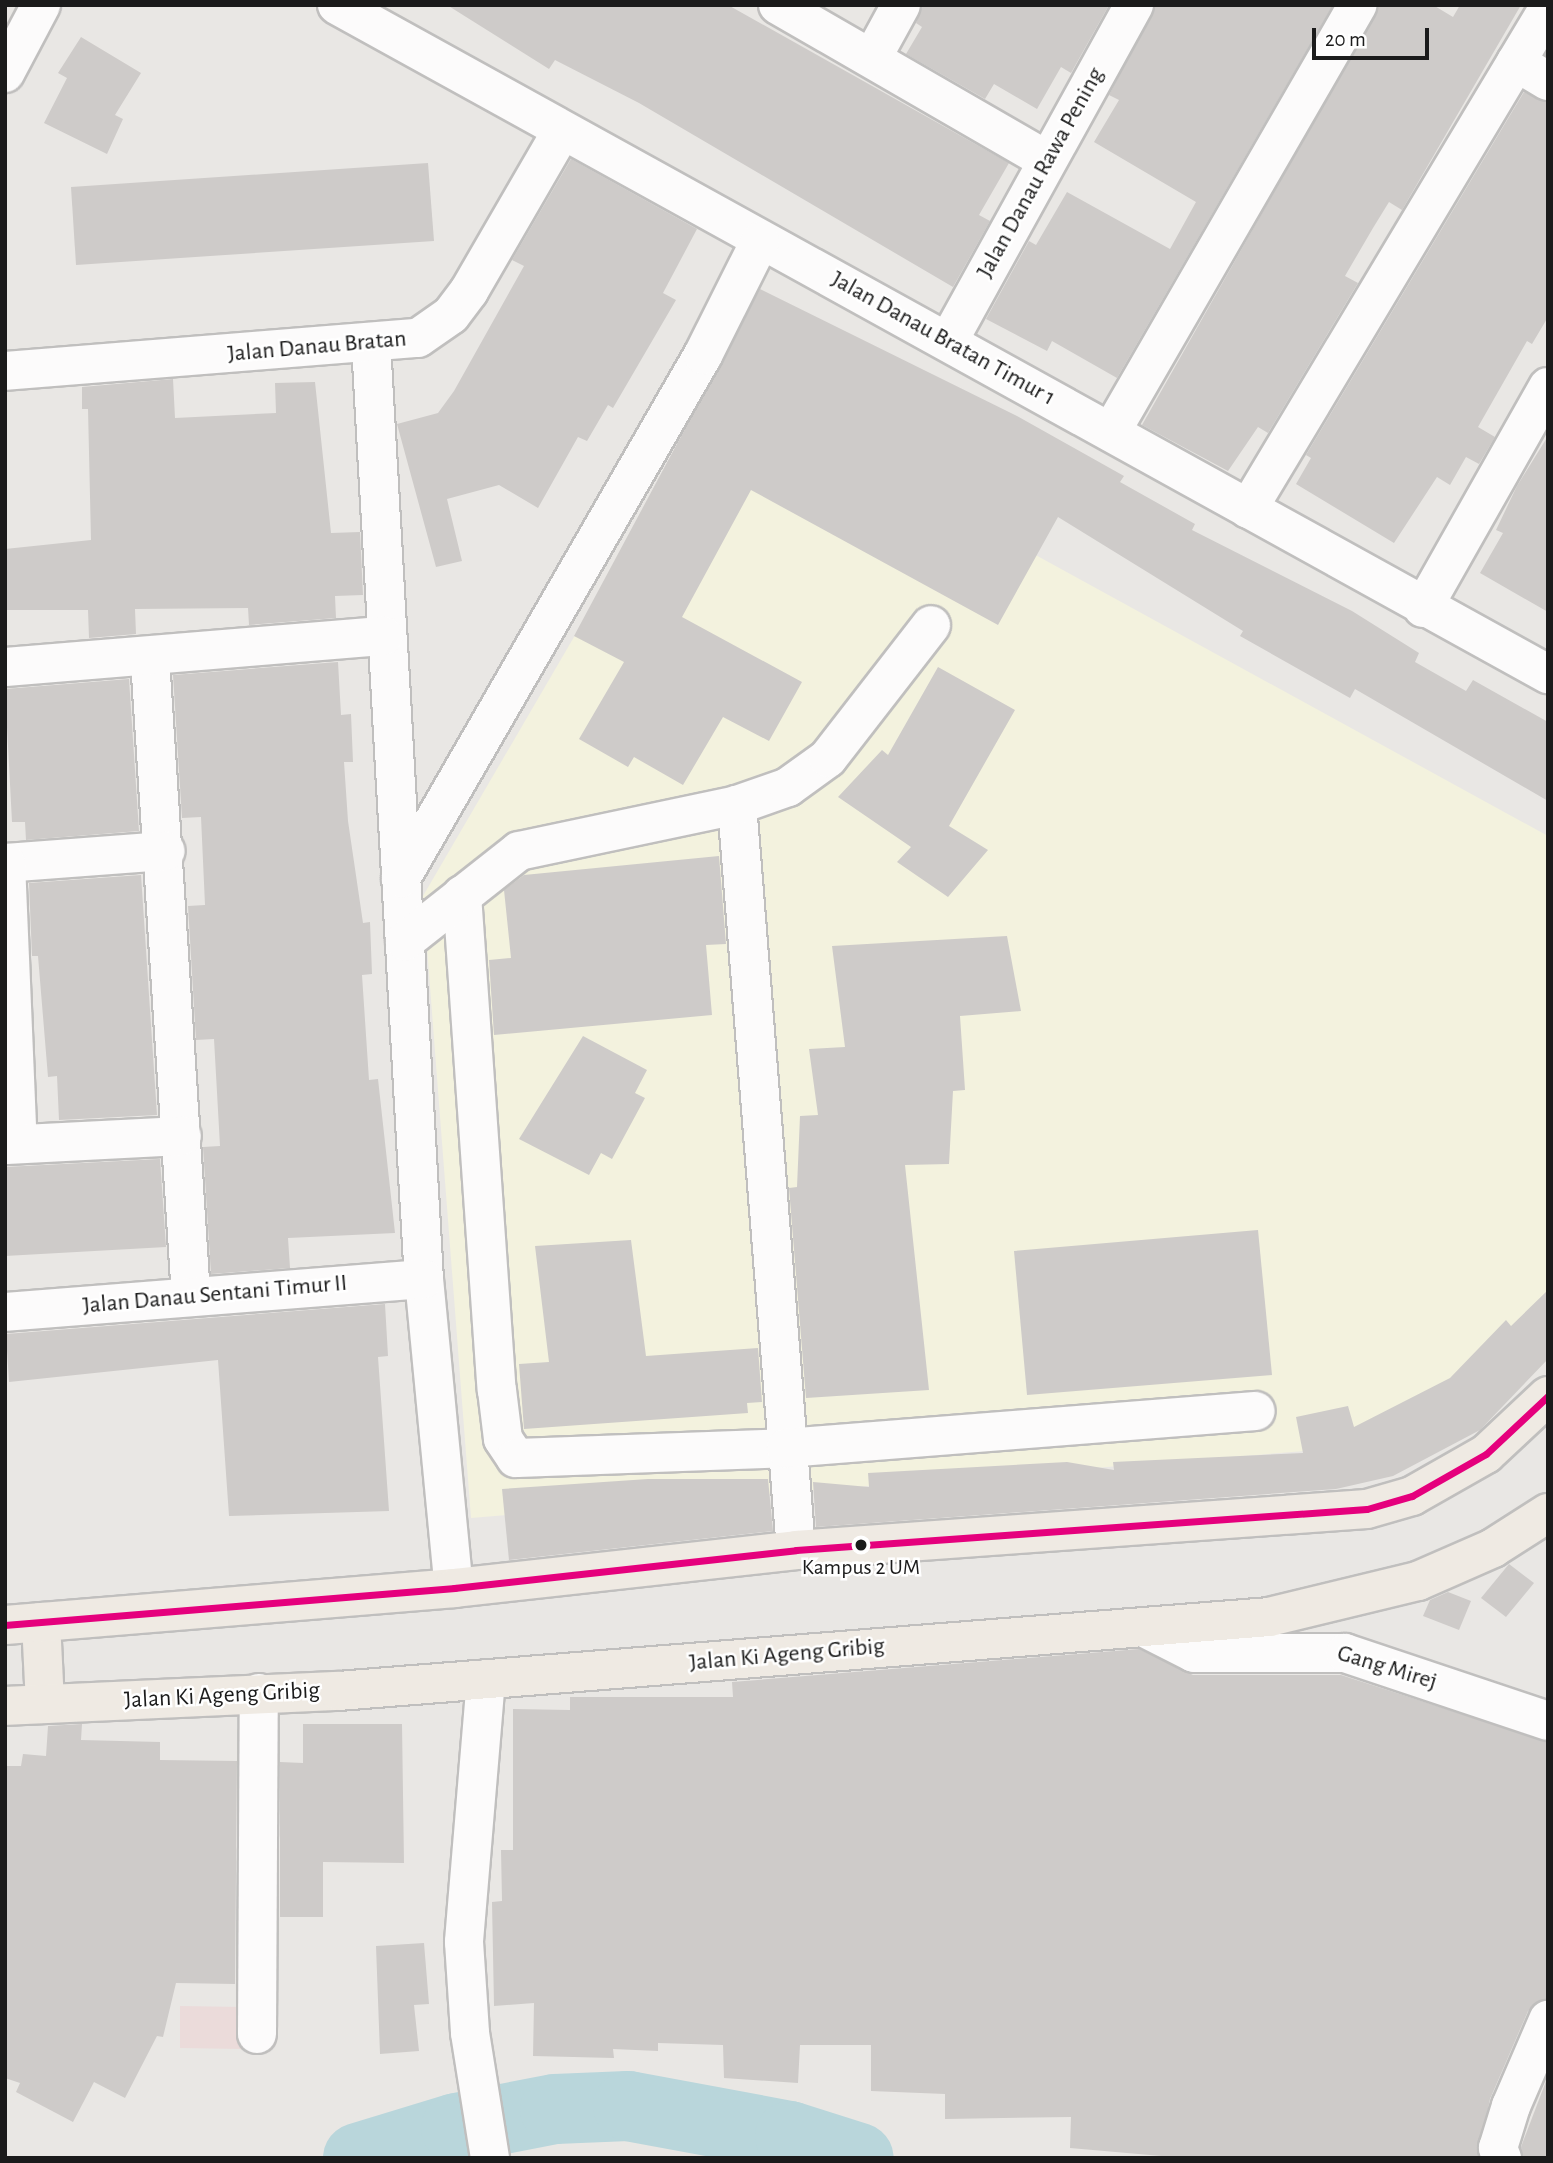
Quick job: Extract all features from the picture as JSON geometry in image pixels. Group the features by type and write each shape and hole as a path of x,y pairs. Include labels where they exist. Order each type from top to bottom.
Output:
{"main road":[{"path":"45,1704 23,1623 454,1588 796,1550 1367,1509 1412,1496 1486,1454 1548,1396"},
{"name":"Jalan Ki Ageng Gribig","path":"5,1706 486,1679 1269,1617 1347,1601 1480,1553 1548,1513"}],"street":[{"path":"5,73 41,5"},
{"name":"Jalan Danau Bratan Timur 1","path":"337,5 561,132 949,340 1423,607 1548,674"},
{"path":"778,5 1047,160"},
{"path":"872,58 901,5"},
{"name":"Jalan Danau Rawa Pening","path":"949,340 1134,5"},
{"path":"1111,432 1358,5"},
{"path":"1248,509 1532,72 1548,9"},
{"name":"Jalan Danau Bratan","path":"5,371 371,344 418,338 451,315 561,132"},
{"path":"401,878 703,355 761,241"},
{"path":"371,344 384,636 424,1279 454,1588"},
{"path":"1423,607 1548,387"},
{"path":"405,941 519,851 737,805 788,787 828,758 931,625"},
{"path":"5,667 150,659 384,636"},
{"path":"150,659 166,851 191,1296"},
{"path":"737,805 796,1550"},
{"path":"166,851 6,863 12,1145 182,1136"},
{"path":"462,895 503,1439 516,1458 550,1459 786,1448 1256,1411"},
{"name":"Jalan Danau Sentani Timur II","path":"5,1312 424,1279"},
{"name":"Gang Mirej","path":"1143,1627 1194,1653 1345,1653 1548,1721"},
{"path":"486,1679 464,1942 470,2033 490,2158"},
{"path":"257,2034 259,1693"},
{"path":"1502,2158 1498,2148 1511,2106 1548,2020"}],"shaded area":[{"path":"722,383 1548,836 1548,1322 1380,1445 471,1518 423,896"},
{"path":"180,2006 243,2007 242,2049 180,2048"}],"building":[{"path":"447,5 728,5 1009,163 979,215 990,221 953,287 639,103 555,60 549,69"},
{"path":"923,5 1109,5 1071,73 1061,67 1037,109 994,84 985,99 906,54 922,27 916,23"},
{"path":"1156,5 1333,5 1117,378 1052,341 1047,351 986,319 1029,241 1036,245 1067,192 1170,249 1196,202 1094,142 1119,100 1109,95"},
{"path":"1380,5 1433,5 1453,17 1460,5 1521,5 1402,210 1389,202 1373,228 1345,276 1358,283 1268,433 1258,427 1228,471 1142,425"},
{"path":"81,37 141,73 115,115 123,119 107,154 44,123 67,78 58,73"},
{"path":"1524,92 1548,103 1548,317 1532,344 1527,341 1478,427 1495,437 1479,464 1466,457 1450,485 1437,477 1394,543 1296,484 1311,458 1306,455"},
{"path":"571,159 697,229 663,293 676,300 613,408 608,405 587,441 578,437 538,508 499,485 447,499 462,561 436,567 397,424 438,413 454,391 524,266 512,260"},
{"path":"428,163 434,241 76,265 71,187"},
{"path":"760,289 1017,416 1124,476 1120,482 1195,524 1192,530 1352,611 1419,653 1415,662 1466,691 1473,680 1548,722 1548,801 1355,689 1350,698 1240,636 1243,631 1058,517 998,625 751,490 682,617 802,682 769,741 723,717 683,785 634,757 628,767 579,739 624,662 574,636"},
{"path":"173,379 175,418 276,413 275,383 315,382 331,533 360,532 363,595 335,596 336,618 249,625 248,608 135,609 136,634 89,638 88,610 5,610 5,549 91,540 88,409 82,409 82,387"},
{"path":"1548,436 1548,612 1480,573 1503,533 1496,530 1517,486"},
{"path":"338,662 341,715 351,714 353,762 344,762 348,821 363,923 370,922 372,974 362,975 369,1080 378,1079 395,1233 288,1238 290,1268 211,1274 203,1147 220,1146 214,1039 196,1040 188,906 205,905 201,817 182,818 173,675"},
{"path":"938,667 1015,710 949,826 988,850 948,897 897,862 911,847 838,797 882,750 888,755"},
{"path":"129,679 139,831 26,840 25,822 12,822 5,689"},
{"path":"719,856 726,944 706,945 712,1015 494,1035 489,960 511,958 504,890 524,875"},
{"path":"141,875 157,1115 59,1120 57,1076 48,1077 38,956 32,956 29,883"},
{"path":"1007,936 1021,1011 960,1016 965,1090 953,1091 949,1164 905,1165 929,1390 806,1398 789,1188 797,1187 800,1116 818,1115 809,1049 845,1047 832,946"},
{"path":"583,1036 647,1070 635,1093 645,1098 612,1159 601,1153 589,1175 519,1139"},
{"path":"160,1159 166,1247 5,1256 5,1167"},
{"path":"1258,1230 1272,1375 1027,1395 1014,1251"},
{"path":"631,1240 646,1356 758,1348 762,1402 747,1403 748,1413 524,1429 519,1364 549,1362 535,1246"},
{"path":"1548,1290 1548,1359 1480,1430 1393,1476 1336,1489 816,1527 813,1482 869,1487 868,1473 1067,1462 1114,1470 1113,1462 1303,1453 1296,1417 1348,1406 1354,1427 1450,1378 1506,1320 1511,1326"},
{"path":"385,1304 388,1356 378,1357 389,1511 229,1516 218,1360 9,1382 6,1334"},
{"path":"648,1479 768,1479 773,1531 509,1560 502,1489"},
{"path":"1509,1564 1534,1583 1506,1617 1481,1598"},
{"path":"1448,1592 1471,1601 1459,1630 1423,1616 1430,1600"},
{"path":"1139,1649 1193,1675 1341,1675 1548,1742 1548,1999 1528,2011 1490,2099 1478,2158 1184,2158 1070,2148 1071,2117 945,2119 945,2094 871,2091 871,2045 800,2045 798,2083 724,2078 723,2045 658,2043 658,2051 613,2049 614,2058 533,2056 534,2003 494,2006 492,1902 502,1901 501,1850 513,1850 513,1709 570,1710 570,1697 733,1697 732,1682"},
{"path":"82,1724 81,1740 160,1742 160,1760 237,1761 235,1984 176,1983 163,2037 157,2036 125,2098 94,2082 73,2122 16,2092 20,2083 5,2078 5,1766 21,1766 23,1754 46,1756 48,1726"},
{"path":"303,1724 402,1724 404,1863 323,1862 323,1917 280,1917 280,1762 303,1763"},
{"path":"424,1943 429,2004 414,2005 419,2051 380,2054 376,1946"},
{"path":"1548,2076 1548,2158 1523,2158 1521,2147"}],"waterway":[{"path":"358,2158 456,2128 555,2109 628,2106 790,2136 859,2158"}],"transit line":[{"path":"5,1625 454,1588 796,1550 1367,1509 1412,1496 1486,1454 1548,1396"}],"place":[{"name":"Kampus 2 UM","path":"861,1545"}]}
